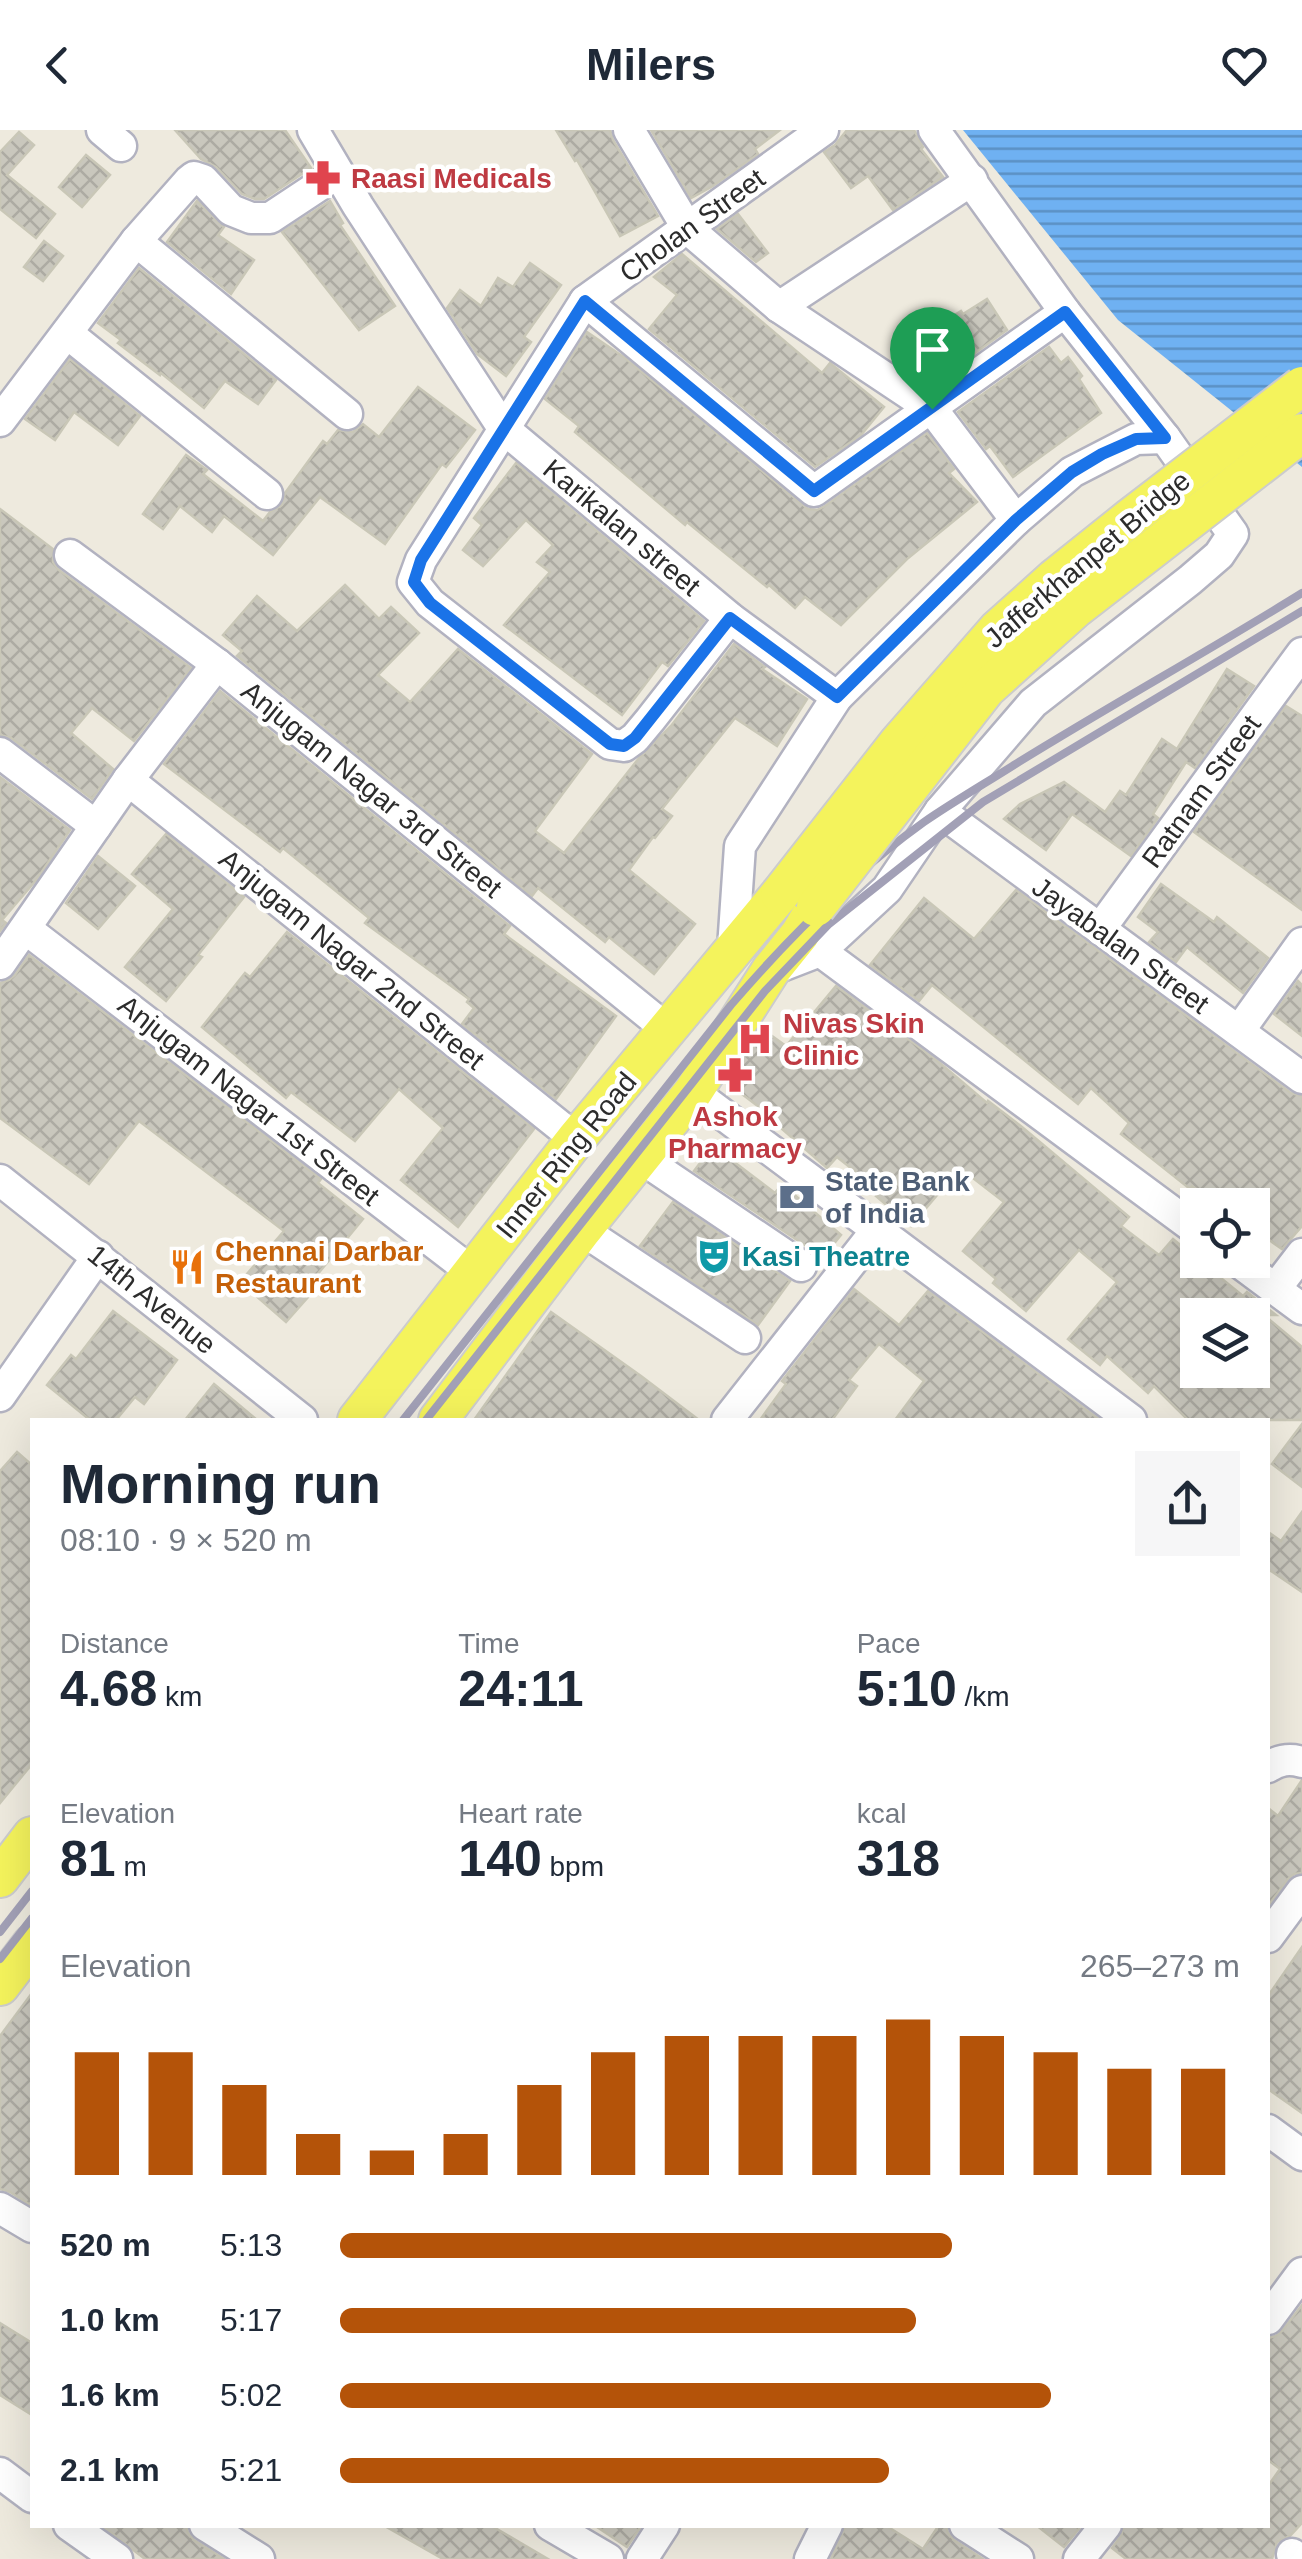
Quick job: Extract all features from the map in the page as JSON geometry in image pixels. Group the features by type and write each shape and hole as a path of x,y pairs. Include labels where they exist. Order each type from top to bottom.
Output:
{"main road":[{"name":"Jafferkhanpet Bridge","path":"780,894 898,742 997,630 1055,578 1302,386"},
{"name":"Jafferkhanpet Bridge","path":"770,970 986,689 1075,608 1302,433"},
{"name":"Inner Ring Road","path":"359,1418 576,1139 780,894"},
{"path":"440,1418 693,1092 770,970"},
{"path":"0,1878 30,1839"},
{"path":"0,1986 30,1947"}],"street":[{"name":"Karikalan street","path":"313,130 503,428 730,618 837,697"},
{"path":"629,130 688,228 779,307 932,409 1016,520"},
{"name":"Cholan Street","path":"730,618 650,720 624,746 610,744 430,603 414,582 421,560 585,301 823,130"},
{"path":"770,970 820,952 887,890 940,812 1033,703 1190,580 1219,555 1233,534 934,130"},
{"path":"0,421 136,241 194,177 203,180 232,210 250,218 270,218 338,173"},
{"path":"779,307 972,180"},
{"path":"136,241 347,414"},
{"path":"585,301 814,491 1065,312"},
{"path":"67,333 267,494"},
{"path":"733,948 740,846 837,697 1016,520 1072,472 1136,439 1165,438"},
{"name":"Anjugam Nagar 3rd Street","path":"70,555 218,664 668,1030"},
{"name":"Ratnam Street","path":"1100,929 1302,653"},
{"path":"0,964 128,780 218,664"},
{"path":"0,753 96,826"},
{"name":"Anjugam Nagar 2nd Street","path":"128,780 576,1139"},
{"name":"Jayabalan Street","path":"940,812 1302,1078"},
{"name":"Anjugam Nagar 1st Street","path":"26,929 472,1272"},
{"path":"1238,1031 1302,943"},
{"path":"820,952 1180,1218"},
{"path":"693,1092 1127,1418"},
{"path":"641,1158 801,1266"},
{"name":"14th Avenue","path":"0,1180 300,1418"},
{"path":"582,1230 745,1338"},
{"path":"729,1418 876,1231"},
{"path":"1275,1289 1302,1254"},
{"path":"0,1396 98,1256"},
{"path":"1260,1278 1302,1308"},
{"path":"1270,1766 1277,1761 1302,1762"},
{"path":"1270,1934 1302,1891"},
{"path":"1270,2132 1302,2156"},
{"path":"0,2208 30,2226"},
{"path":"1270,2315 1302,2274"},
{"path":"0,2473 30,2496"},
{"path":"75,2528 105,2542"},
{"path":"209,2528 259,2559"},
{"path":"555,2528 608,2559"},
{"path":"642,2559 662,2528"},
{"path":"810,2559 826,2528"},
{"path":"970,2528 1018,2559"},
{"path":"1079,2559 1104,2528"}],"water":[{"path":"963,130 1302,130 1302,467 1118,320"}],"building":[{"path":"175,130 285,130 311,168 264,199 255,199 242,194 216,167 201,159"},
{"path":"556,130 610,130 658,216 620,236"},
{"path":"651,130 780,130 755,149 758,154 691,198"},
{"path":"847,130 914,130 921,149 943,177 893,210 868,176 851,188 824,152"},
{"path":"19,132 34,145 7,175 55,214 36,238 0,209 0,152"},
{"path":"86,155 110,175 82,207 59,187"},
{"path":"197,201 224,227 218,235 254,260 231,294 167,242"},
{"path":"330,201 343,223 340,225 395,306 359,330 282,232"},
{"path":"738,214 768,253 756,262 717,229"},
{"path":"44,241 63,256 43,281 24,267"},
{"path":"682,254 822,373 830,363 884,407 861,435 815,467 649,329 677,295 654,277"},
{"path":"530,263 561,285 524,337 531,342 506,376 477,354 447,308 460,290 481,306 498,278 513,287"},
{"path":"139,268 276,380 258,404 225,381 204,408 118,343 121,340 98,323"},
{"path":"987,299 1007,330 946,374 920,337"},
{"path":"587,332 625,358 808,509 825,506 927,433 954,469 949,473 977,502 907,559 841,625 805,597 795,608 687,522 685,525 575,432 579,426 545,399"},
{"path":"1049,347 1061,363 1068,357 1101,413 1013,477 958,412"},
{"path":"70,359 140,416 118,445 74,412 55,440 25,419"},
{"path":"418,387 475,430 446,467 442,464 385,544 320,497 273,555 224,516 212,532 180,506 163,529 143,514 186,455 207,470 203,474 263,521 282,505 285,493 323,441 327,444 338,430 353,432 363,424 379,437"},
{"path":"516,463 704,621 668,666 662,662 622,715 504,625 550,572 537,562 553,545 526,520 483,566 463,550 482,525 474,518"},
{"path":"0,509 53,549 53,562 59,570 191,668 134,741 92,708 71,733 113,769 92,799 11,738 0,735"},
{"path":"345,585 379,619 391,607 419,633 378,675 410,702 458,649 592,754 535,831 564,853 734,644 765,667 762,669 807,699 777,746 735,718 662,809 672,816 629,870 695,924 654,974 609,937 605,942 538,888 532,896 237,656 242,651 223,635 257,596 297,631"},
{"path":"1227,669 1254,686 1195,768 1186,762 1153,814 1158,818 1131,856 1072,814 1046,850 1004,819 1020,804 1064,782 1105,812 1120,791 1126,795 1162,739 1177,749"},
{"path":"220,691 510,926 504,934 616,1016 556,1099 462,1024 474,1008 467,1002 469,999 365,923 369,918 283,848 280,852 164,764"},
{"path":"1286,706 1302,716 1302,910 1194,832"},
{"path":"0,777 70,830 37,879 2,920 6,923 0,931"},
{"path":"166,834 244,897 166,1001 125,967 173,909 132,874"},
{"path":"98,856 135,886 98,929 66,903"},
{"path":"1161,884 1214,922 1217,917 1268,958 1243,993 1187,947 1176,962 1149,942 1158,932 1138,917"},
{"path":"1016,890 1291,1093 1302,1096 1302,1226 1282,1249 1270,1241 1270,1188 1189,1188 1121,1134 1129,1123 1091,1088 1078,1104 932,985 919,1001 870,965 924,898 974,939"},
{"path":"287,932 534,1129 458,1227 401,1180 443,1128 399,1089 355,1141 291,1092 286,1098 202,1027 245,973 250,977"},
{"path":"29,955 321,1179 318,1183 363,1219 312,1281 318,1286 286,1322 240,1282 284,1231 139,1121 89,1184 0,1118 0,983 15,975"},
{"path":"1298,981 1302,985 1302,1036 1274,1014"},
{"path":"836,986 1022,1127 1129,1217 1121,1226 1159,1255 1173,1239 1180,1245 1180,1278 1221,1278 1243,1296 1247,1292 1255,1298 1180,1298 1180,1388 1270,1388 1270,1320 1302,1347 1302,1420 1186,1418 1154,1386 1148,1393 1107,1356 1100,1365 1068,1339 1117,1282 1079,1250 1026,1311 963,1251 1004,1202 960,1168 911,1226 876,1196 881,1192 837,1157 827,1168 726,1082 761,1028 786,1046"},
{"path":"713,1146 775,1193 782,1184 841,1235 819,1262 812,1250 694,1171"},
{"name":"Kasi Theatre","path":"673,1202 790,1281 758,1325 640,1246"},
{"path":"854,1289 899,1325 928,1291 1097,1418 896,1418 924,1381 879,1344 849,1380 857,1386 833,1418 761,1418 786,1384 782,1381"},
{"path":"113,1311 177,1360 144,1404 135,1397 118,1418 88,1418 47,1385 71,1355 76,1359"},
{"path":"551,1312 696,1418 475,1418"},
{"path":"214,1384 255,1418 187,1418"},
{"path":"1302,1424 1302,1487 1272,1464"},
{"path":"17,1452 30,1463 30,1766 0,1803 0,1471"},
{"path":"1302,1512 1302,1592 1270,1570 1270,1533 1281,1541"},
{"path":"1302,1780 1302,1873 1288,1879 1270,1903 1270,1810 1278,1816"},
{"path":"1302,1947 1302,2113 1270,2090 1270,1993"},
{"path":"30,1996 30,2205 0,2189 0,2036"},
{"path":"1302,2305 1302,2523 1290,2536 1277,2542 1272,2559 1126,2559 1112,2548 1123,2528 1270,2528 1270,2483 1280,2469 1270,2462 1270,2338 1282,2331"},
{"path":"0,2323 30,2342 30,2414 0,2395"},
{"path":"105,2528 187,2528 194,2540 224,2559 145,2559"},
{"path":"388,2528 495,2528 548,2559 443,2559"},
{"path":"598,2528 640,2528 627,2547"},
{"path":"845,2528 890,2528 923,2549 937,2528 947,2528 954,2540 983,2559 831,2559"},
{"path":"1040,2528 1080,2528 1064,2547"}],"railway":[{"path":"405,1418 731,1005 847,885 946,807 1302,593"},
{"path":"428,1418 765,991 829,924 983,802 1302,611"},
{"path":"0,1932 30,1894"},
{"path":"0,1959 30,1921"}],"place":[{"name":"Raasi Medicals","path":"323,178"},
{"name":"Nivas Skin Clinic","path":"755,1039"},
{"name":"Ashok Pharmacy","path":"735,1075"},
{"name":"State Bank of India","path":"797,1197"},
{"name":"Kasi Theatre","path":"714,1256"},
{"name":"Chennai Darbar Restaurant","path":"187,1267"}],"route":[{"path":"585,301 814,491 932,409 1065,312 1165,438 1136,439 1072,472 1016,520 837,697 730,618 635,738 624,746 610,744 430,603 414,582 421,560 585,301"}]}
